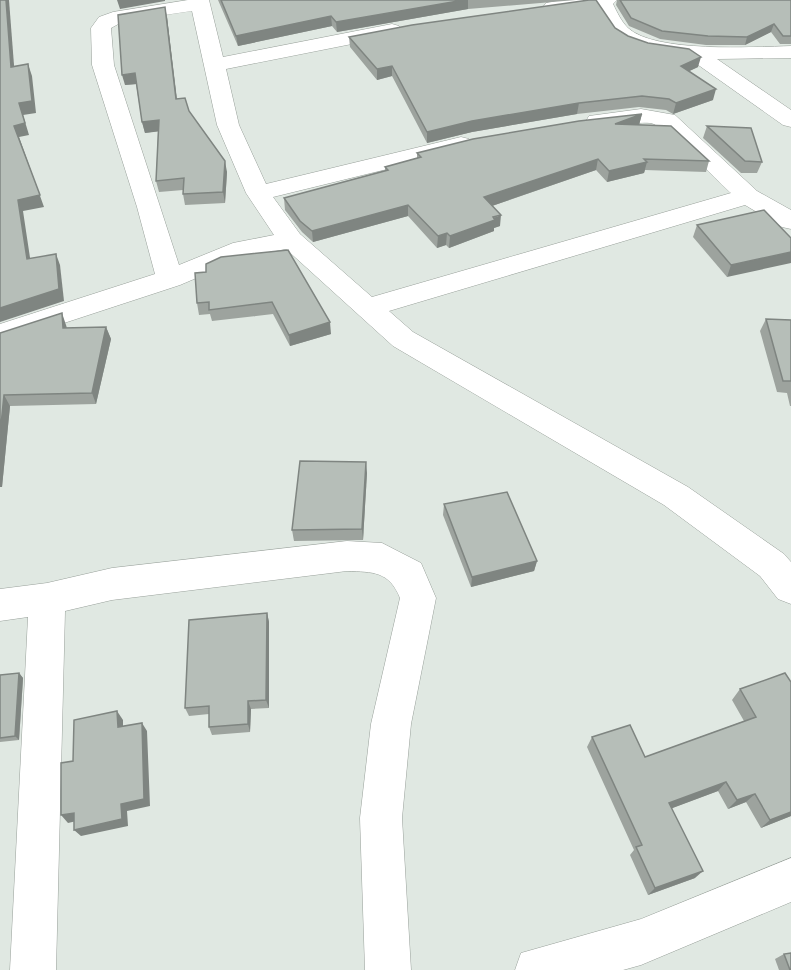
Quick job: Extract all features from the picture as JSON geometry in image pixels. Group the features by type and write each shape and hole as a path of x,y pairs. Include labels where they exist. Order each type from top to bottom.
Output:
{"street":[{"path":"528,11 604,1 621,33 629,39 695,53 791,52"},
{"path":"170,279 150,207 103,65 101,28 106,21 120,16 200,2 212,65 228,125 258,193 291,240 403,339 676,496 772,565 791,588"},
{"path":"212,65 411,27"},
{"path":"695,53 791,120"},
{"path":"577,123 639,116 658,117 680,132 748,196 791,221"},
{"path":"258,193 484,139"},
{"path":"369,307 748,196"},
{"path":"0,334 170,279 242,249 291,240"},
{"path":"0,605 47,599 112,584 347,556 382,558 408,574 418,598 391,724 381,818 388,970"},
{"path":"33,970 47,599"},
{"path":"538,970 641,942 791,880"}],"building":[{"path":"0,0 6,0 11,67 28,64 32,101 19,103 25,123 14,126 40,195 18,200 27,259 56,254 59,289 0,308"},
{"path":"221,0 464,0 336,22 331,16 236,36"},
{"path":"596,0 615,28 628,36 648,43 689,49 701,57 681,66 716,89 676,103 669,99 642,96 579,103 472,121 427,132 392,66 377,69 349,37 412,25"},
{"path":"620,0 791,0 791,36 783,36 774,24 747,37 662,31 631,18"},
{"path":"165,7 176,99 185,98 189,111 225,161 223,192 183,194 184,178 156,181 159,120 142,122 135,73 122,75 118,15"},
{"path":"642,114 615,124 671,126 709,161 644,159 647,162 609,171 598,159 484,197 501,215 493,217 495,220 450,236 447,233 438,236 408,205 312,231 300,221 284,198 388,170 385,167 421,157 417,153 473,139 579,121"},
{"path":"707,126 751,128 762,162 745,161"},
{"path":"764,210 791,238 791,252 731,265 697,225"},
{"path":"288,250 330,322 289,335 272,302 209,310 209,302 197,303 195,273 206,272 206,264 221,257"},
{"path":"62,313 63,328 106,327 92,393 4,395 0,435 0,333"},
{"path":"766,319 791,320 791,381 783,381"},
{"path":"300,461 366,462 362,529 292,530"},
{"path":"507,492 537,561 472,577 444,504"},
{"path":"267,613 266,700 248,701 248,724 209,727 209,706 185,708 189,620"},
{"path":"19,673 15,736 0,738 0,675"},
{"path":"785,673 791,682 791,812 770,820 755,794 737,800 726,782 669,803 703,871 655,888 636,847 642,845 592,737 630,725 645,757 756,717 740,689"},
{"path":"117,711 118,727 142,723 144,799 121,804 122,819 74,830 74,813 61,815 61,763 73,761 74,720"},
{"path":"791,953 791,970 790,970 784,954"}]}
